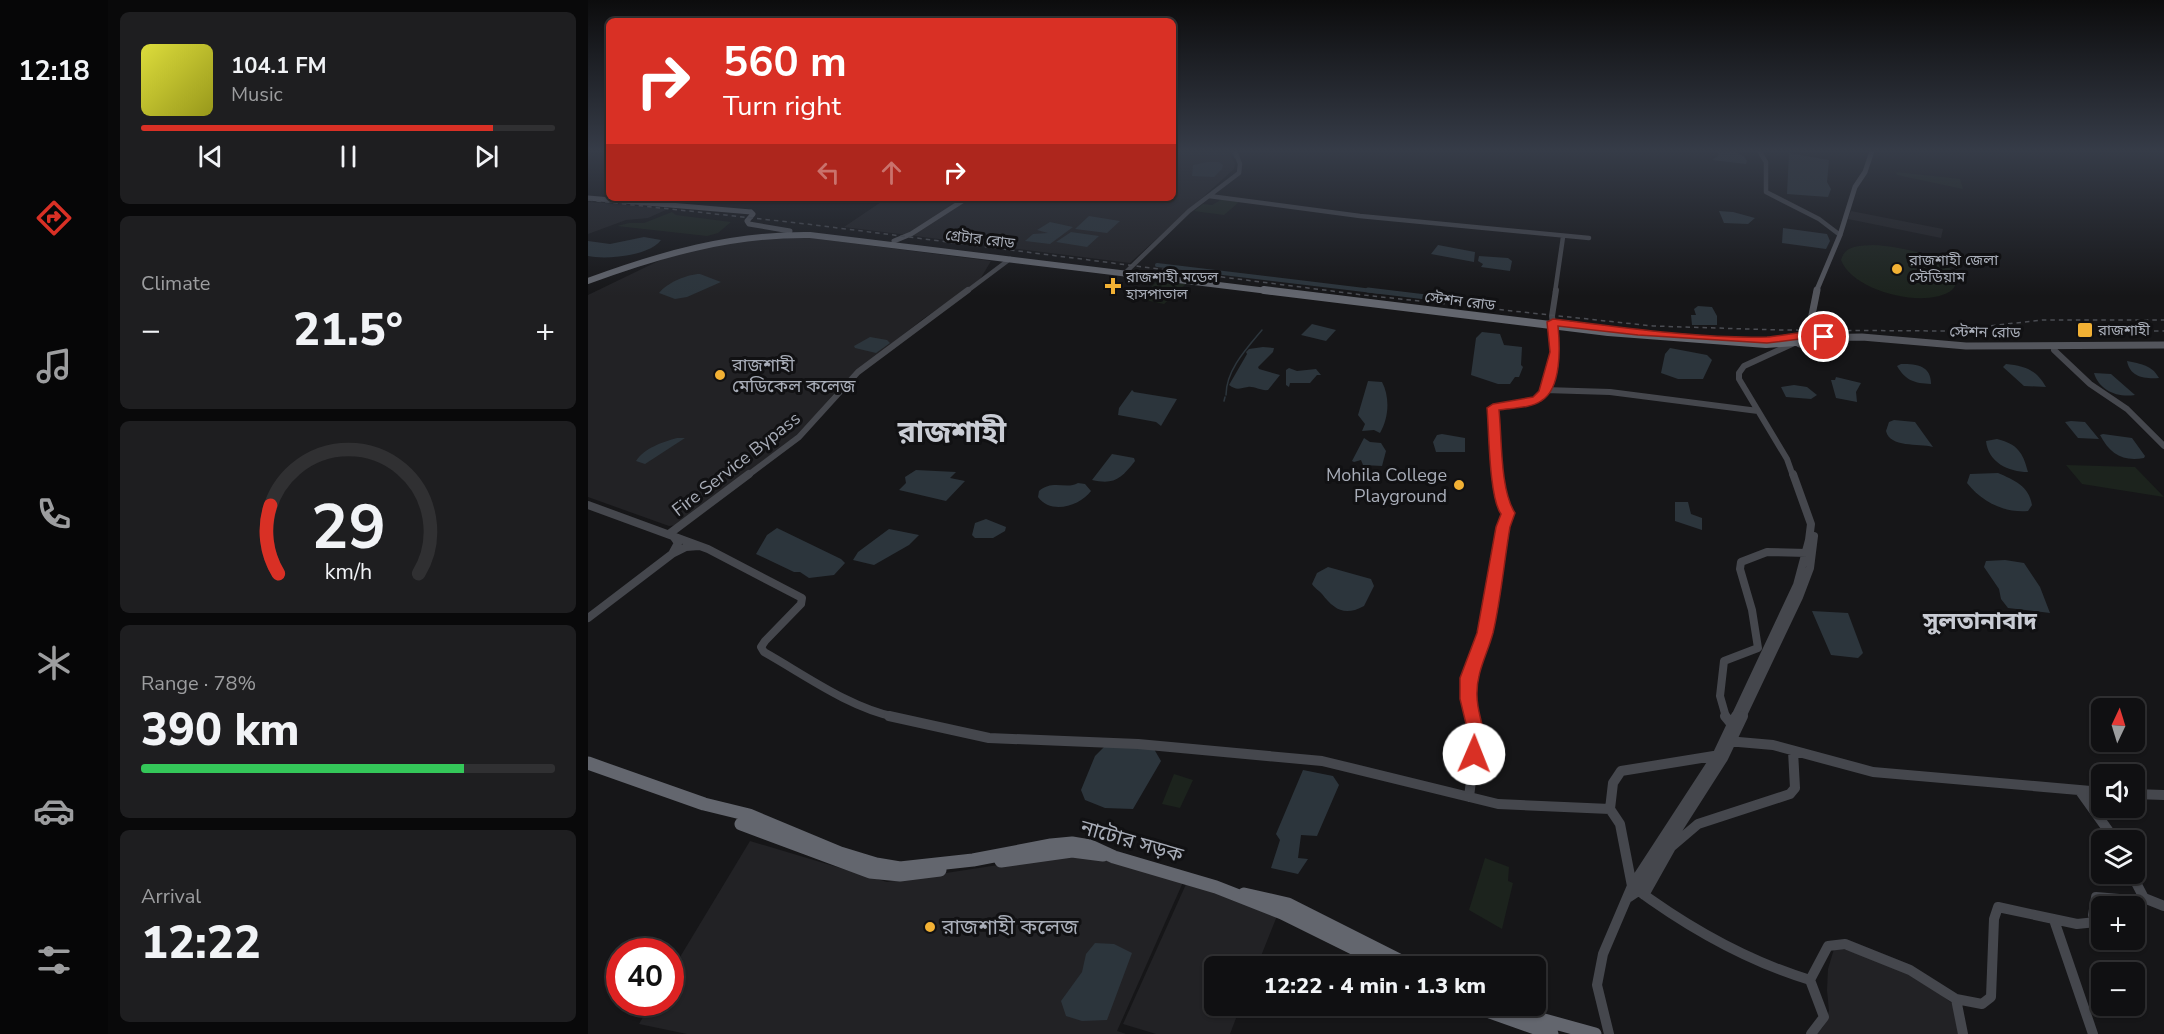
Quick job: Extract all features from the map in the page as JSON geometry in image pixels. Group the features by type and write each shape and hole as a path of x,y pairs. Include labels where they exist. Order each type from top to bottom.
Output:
{"highway":[{"name":"গ্রেটার রোড","path":"588,280 691,247 776,233 894,241 1128,268"},
{"path":"788,233 1010,259 1128,268"},
{"name":"স্টেশন রোড","path":"1128,268 1276,291 1637,335 1766,344 1801,340"},
{"name":"স্টেশন রোড","path":"1553,324 1718,338 1801,340"},
{"path":"1766,344 1774,350"},
{"name":"নাটোর সড়ক","path":"588,763 745,819 870,872 916,874 1054,852 1072,851 1114,857 1216,887 1282,914 1368,956"},
{"path":"1216,887 1288,904 1391,956"},
{"path":"1501,1016 1552,1034"},
{"path":"1532,1016 1595,1034"}],"main road":[{"path":"1128,268 1179,220 1205,199"},
{"path":"1235,199 1375,217 1563,237 1589,238 1375,217"},
{"path":"1780,199 1819,219 1840,235"},
{"path":"1758,411 1742,374 1749,367 1801,340 1810,325 1815,294 1852,199"},
{"path":"639,201 751,212"},
{"path":"651,201 751,212"},
{"path":"911,244 910,238 962,201"},
{"path":"894,241 970,201"},
{"path":"751,212 753,214 747,223 788,233"},
{"path":"761,226 776,233"},
{"path":"1469,798 1477,732 1468,699 1468,678 1485,633 1503,527 1508,513 1503,507 1498,475 1493,408 1536,399 1545,390 1556,352 1553,324 1563,237"},
{"path":"986,280 996,263 994,256"},
{"name":"Fire Service Bypass","path":"588,618 673,540 799,437 812,425 844,385 859,372 947,305 986,280 1010,259"},
{"path":"1801,340 1807,316 1810,315"},
{"path":"1810,325 1824,337"},
{"name":"স্টেশন রোড","path":"1801,340 1824,337 1862,337 1966,346 2164,346"},
{"path":"1608,1034 1597,980 1603,953 1636,892 1721,755 1809,554 1814,525 1809,509 1789,458 1742,387 1739,373 1744,366 1774,350 1801,340"},
{"name":"স্টেশন রোড","path":"1801,340 1862,340 1954,349 2054,350 2164,346"},
{"path":"2054,350 2090,384 2127,409 2164,446"},
{"path":"1545,390 1610,392 1758,411"},
{"path":"588,503 686,547 700,546"},
{"path":"673,540 700,546 802,598 801,604 765,641 761,647 764,652 847,699 881,714 989,738 1138,744 1322,760 1498,804 1610,809"},
{"path":"1734,727 1723,710 1719,686 1724,661 1758,648 1752,610 1740,569 1742,562 1767,552 1809,554"},
{"path":"1728,741 1773,745 1873,772 2091,792"},
{"path":"1636,892 1671,847 1698,824 1790,794 1795,788 1793,750"},
{"path":"1721,755 1621,771 1613,783 1610,809 1620,824 1636,892 1706,936 1784,973 1810,980"},
{"path":"2080,791 2108,830"},
{"path":"2145,794 2164,795"},
{"path":"2145,898 2164,906"},
{"path":"1810,980 1828,946 1845,944 1910,970 1956,999 1982,1004 1991,997 1994,919 1998,907 2080,925 2091,924"},
{"path":"2054,920 2093,1034"},
{"path":"1810,980 1824,1017 1811,1034"},
{"path":"1956,999 1963,1034"}],"shaded area":[{"path":"1201,199 1130,263 844,227 883,201"},
{"path":"1222,199 1239,202 1224,215 1194,211 1203,204 1212,205"},
{"path":"588,202 668,209 648,218 626,220 588,234"},
{"path":"1719,211 1755,218 1748,224 1724,223"},
{"path":"1851,211 1943,229 1941,238 1848,219"},
{"path":"672,212 676,215 731,222 718,233 707,236 617,226 644,223"},
{"path":"1089,216 1120,221 1107,233 1075,229"},
{"path":"1050,222 1073,227 1050,244 1025,241 1033,234 1048,233 1037,230"},
{"path":"1783,228 1827,234 1830,241 1826,249 1782,243"},
{"path":"1071,232 1099,236 1087,247 1056,242"},
{"path":"644,237 661,240 647,250 627,256 588,256 588,241 610,244"},
{"name":"রাজশাহী মেডিকেল কলেজ","path":"803,237 991,261 979,281 923,319 843,383 802,431 678,525 669,526 588,497 588,295 675,253 740,241"},
{"path":"1438,245 1475,252 1474,262 1431,254"},
{"name":"রাজশাহী জেলা স্টেডিয়াম","path":"1873,245 1894,247 1932,257 1951,270 1956,278 1955,286 1940,296 1925,298 1891,294 1859,281 1848,271 1841,260 1849,249"},
{"path":"1479,256 1508,258 1512,261 1510,271 1481,267 1483,264 1478,261"},
{"path":"700,274 721,282 687,297 675,299 659,293 678,280"},
{"path":"1158,280 1186,284 1164,304 1140,299"},
{"path":"1698,306 1712,307 1717,316 1717,325 1692,325 1691,315 1696,315 1694,309"},
{"path":"1312,324 1336,330 1326,341 1301,335"},
{"path":"1482,332 1500,334 1504,345 1522,347 1521,365 1523,367 1519,377 1515,377 1510,384 1498,384 1471,375 1476,338"},
{"path":"870,337 887,340 890,343 876,353 855,348 854,346"},
{"path":"1274,348 1273,352 1258,367 1259,369 1280,375 1268,390 1250,387 1236,389 1229,385 1247,354 1246,352 1249,349"},
{"path":"1670,348 1707,355 1712,360 1703,379 1678,379 1661,373 1665,354"},
{"path":"2127,361 2149,368 2159,378 2134,374"},
{"path":"1901,364 1922,367 1929,373 1931,384 1915,382 1907,378 1897,366"},
{"path":"2006,364 2030,370 2046,387 2024,386 2003,367"},
{"path":"1289,368 1297,371 1316,369 1321,375 1317,375 1310,383 1290,383 1289,387 1286,385 1286,370"},
{"path":"2094,373 2111,374 2135,395 2128,396 2110,392 2100,384"},
{"path":"1836,377 1861,383 1856,392 1857,402 1836,398 1831,380 1835,380"},
{"path":"1368,381 1382,382 1385,388 1387,414 1380,433 1374,430 1362,431 1365,424 1358,415"},
{"path":"1794,385 1807,387 1817,395 1811,399 1786,397 1781,387"},
{"path":"1132,390 1177,399 1161,426 1156,422 1118,415 1119,408"},
{"path":"1894,420 1915,422 1933,447 1905,444 1893,440 1886,431 1889,422"},
{"path":"2065,422 2085,422 2099,439 2078,438"},
{"path":"1437,435 1465,438 1465,452 1436,452 1433,442"},
{"path":"2100,435 2132,438 2145,456 2144,458 2130,459 2118,455 2104,442"},
{"path":"677,438 685,438 645,464 636,461 649,449"},
{"path":"1364,438 1370,442 1381,443 1386,451 1382,466 1363,465 1361,460 1352,461"},
{"path":"1997,439 2010,443 2018,450 2028,472 2006,468 1995,460 1986,441"},
{"path":"1112,454 1134,458 1135,461 1121,476 1112,481 1092,480"},
{"path":"2066,465 2135,467 2164,497 2082,484"},
{"path":"916,470 956,472 950,478 965,481 946,501 899,490 906,483 905,477"},
{"path":"1998,473 2015,481 2028,493 2032,505 2028,511 2010,510 1994,505 1979,496 1967,483 1970,474"},
{"path":"1078,483 1085,484 1091,491 1073,504 1050,506 1038,497 1039,491 1044,487 1069,486"},
{"path":"1675,502 1688,502 1691,514 1702,518 1702,530 1675,521"},
{"path":"986,519 1006,527 1005,531 993,538 975,538 972,535 975,523"},
{"path":"777,528 845,563 834,575 809,578 756,554 767,535"},
{"path":"889,529 919,535 909,545 874,565 853,560 858,552"},
{"path":"2005,560 2024,563 2040,587 2050,613 2008,608 2001,599 1999,589 1984,567 1986,561"},
{"path":"1328,567 1371,579 1374,586 1364,606 1351,611 1340,610 1314,587 1312,584 1317,573"},
{"path":"1812,611 1848,613 1863,653 1858,658 1831,655"},
{"path":"1105,746 1154,749 1161,761 1133,809 1105,808 1085,800 1081,790 1095,756"},
{"path":"1303,770 1333,776 1339,785 1317,836 1301,835 1298,858 1308,859 1298,874 1271,868 1280,840 1276,834"},
{"path":"1174,774 1193,780 1180,808 1162,804"},
{"name":"রাজশাহী কলেজ","path":"750,841 887,882 1076,853 1184,880 1117,1031 1126,1034 687,1034 639,1024 644,1016 684,1016 684,950"},
{"path":"1485,858 1509,867 1508,881 1513,883 1502,929 1469,910"},
{"path":"1187,882 1277,916 1261,956 1204,956 1204,1016 1237,1016 1230,1034 1156,1034 1123,1024"},
{"path":"1095,943 1114,944 1132,953 1107,1020 1082,1021 1066,1016 1061,1001 1082,972 1086,954"},
{"path":"1840,948 1891,964 1927,984 1953,1004 1961,1034 1817,1034 1823,1027 1829,1011 1828,969 1834,949"}],"waterway":[{"path":"1157,265 1381,292"},
{"path":"1368,290 1451,300"},
{"path":"1226,395 1233,368 1262,330"},
{"path":"1224,401 1225,397"}],"railway":[{"path":"588,200 807,224 1363,295 1653,326 1779,330 1945,331 2042,320 2164,320"},
{"path":"2120,331 2164,331"}],"place":[{"name":"রাজশাহী জেলা স্টেডিয়াম","path":"1897,269"},
{"name":"রাজশাহী মডেল হাসপাতাল","path":"1113,286"},
{"name":"রাজশাহী","path":"2085,330"},
{"name":"রাজশাহী মেডিকেল কলেজ","path":"720,375"},
{"name":"Mohila College Playground","path":"1459,485"},
{"name":"রাজশাহী কলেজ","path":"930,927"}],"district":[{"name":"রাজশাহী","path":"952,432"},
{"name":"সুলতানাবাদ","path":"1980,621"}],"route":[{"path":"1474,754 1477,732 1468,699 1468,678 1485,633 1503,527 1508,513 1503,507 1498,475 1493,408 1536,399 1544,393 1556,352 1553,322 1718,338 1767,340 1800,336 1824,337"}]}
